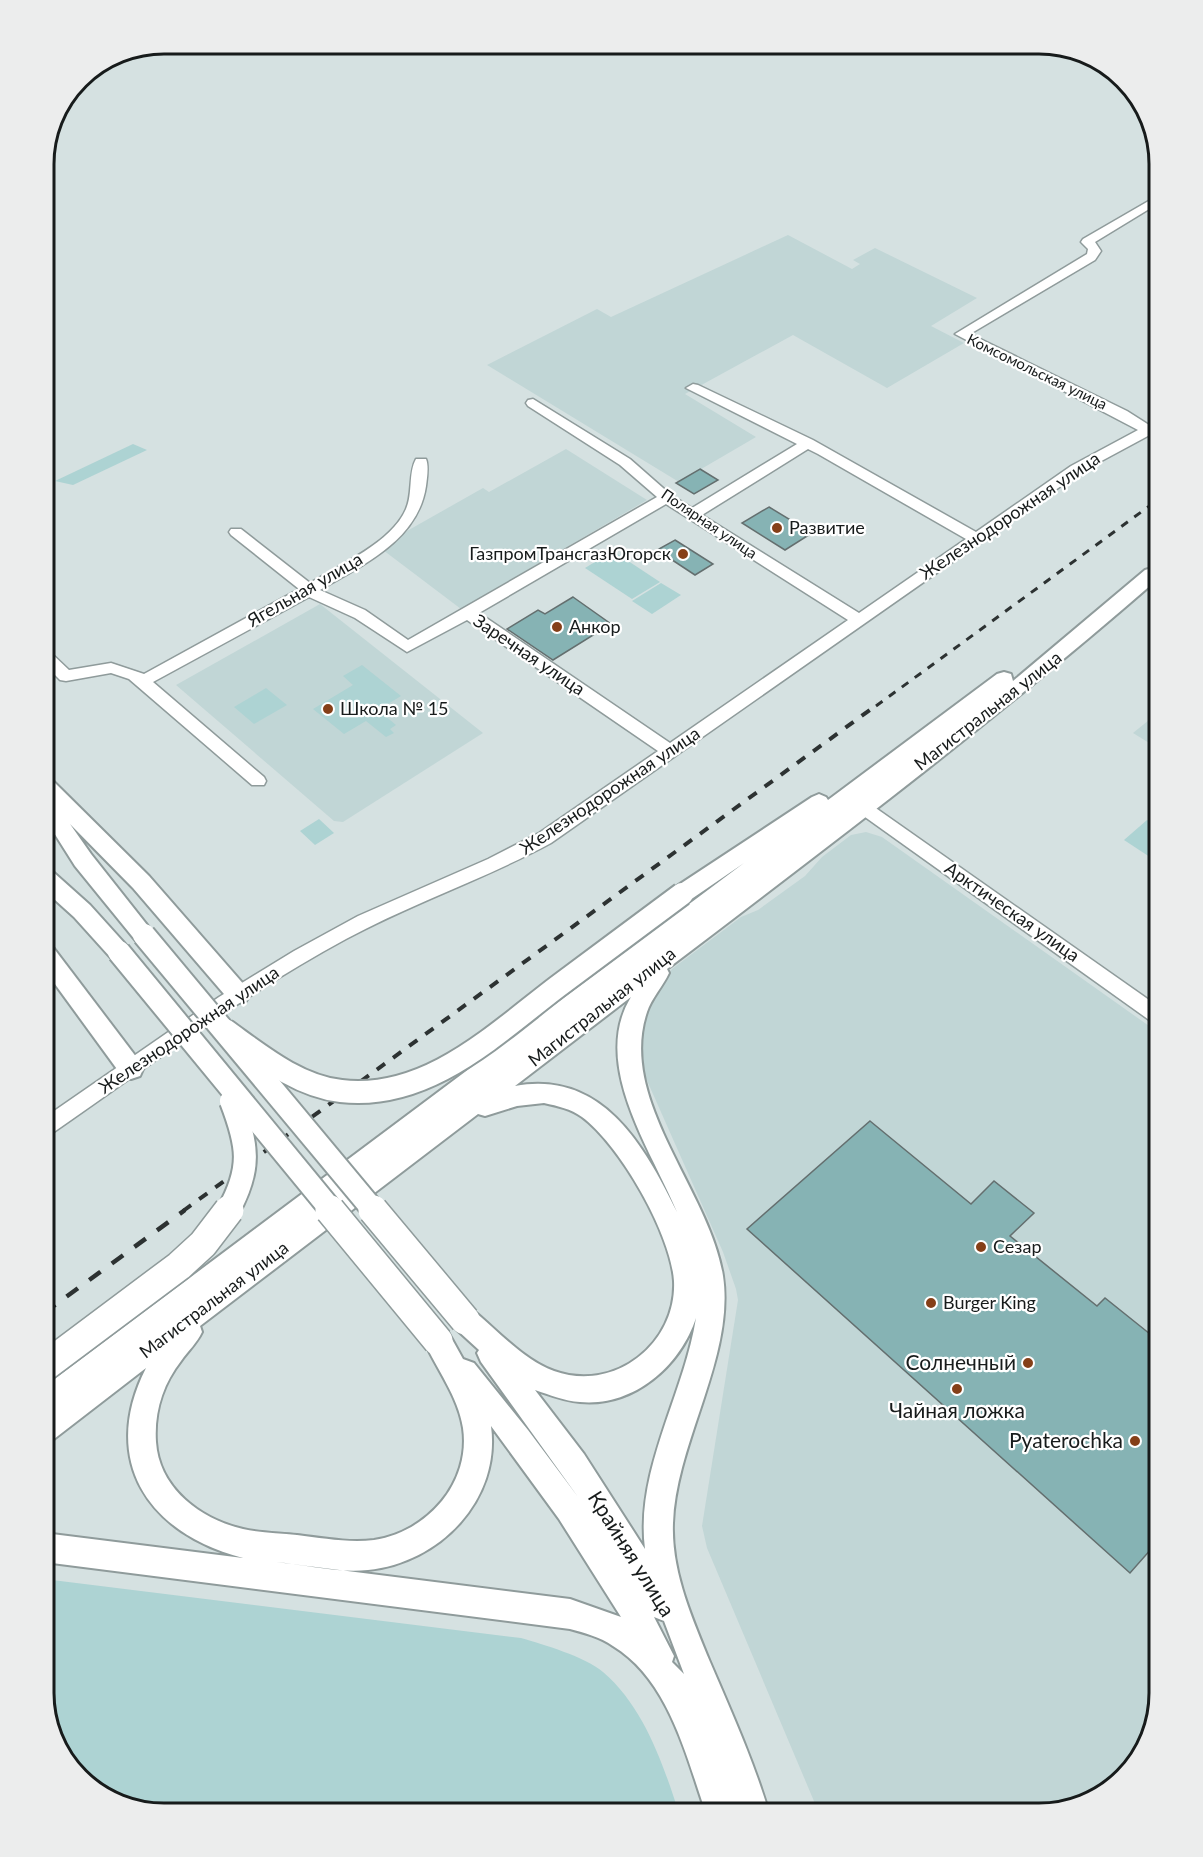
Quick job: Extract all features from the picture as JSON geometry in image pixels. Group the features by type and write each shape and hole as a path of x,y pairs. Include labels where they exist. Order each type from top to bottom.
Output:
{"main road":[{"name":"Магистральная улица","path":"54,1395 1024,664 1149,576"},
{"name":"Магистральная улица","path":"54,1421 864,808 1073,644 1149,577"},
{"path":"225,1030 267,1060 304,1081 342,1091 371,1092 393,1089 441,1071 468,1054 741,852 877,765 962,702 1024,664"},
{"path":"54,794 141,882 238,994"},
{"path":"54,816 83,860 144,935 465,1320 514,1362 556,1385 576,1389 598,1389 619,1384 649,1367 663,1355 681,1327 687,1303 687,1281 677,1240 638,1163 616,1132 587,1107 557,1094 531,1092 509,1096 485,1106 424,1150 377,1177"},
{"path":"54,885 82,911 119,952 438,1341 462,1385 477,1429 478,1452 468,1488 456,1508 442,1523 424,1537 402,1548 378,1554 353,1556 239,1543 193,1525 180,1515 159,1492 144,1462 141,1431 144,1407 168,1355 178,1341 256,1277 304,1232"},
{"path":"693,1694 663,1572 658,1524 667,1472 705,1339 711,1297 710,1276 705,1249 697,1228 637,1095 627,1054 630,1025 636,1005 645,989 663,967 696,935"},
{"path":"54,965 131,1069"},
{"path":"54,1360 184,1263 222,1223 233,1203 245,1173 246,1141 235,1108 208,1060"},
{"name":"Крайняя улица","path":"465,1320 546,1426 602,1506 662,1603 693,1694 720,1803"},
{"name":"Крайняя улица","path":"438,1341 514,1431 581,1524 693,1694 748,1803"},
{"path":"54,1549 570,1614 625,1633 693,1694"}],"street":[{"name":"Комсомольская улица","path":"1149,205 1086,242 1094,247 1095,251 1091,257 961,334 1122,414 1149,425"},
{"path":"693,388 808,443 976,538"},
{"name":"Полярная улица","path":"533,403 625,462 666,498 859,620"},
{"name":"Железнодорожная улица","path":"54,1121 238,994 351,927 522,851 597,802 1076,469 1149,430"},
{"path":"691,514 808,443"},
{"name":"Ягельная улица","path":"143,681 309,590 372,552 401,527 414,506 421,462"},
{"path":"468,613 666,498"},
{"name":"Заречная улица","path":"236,532 309,590 360,614 407,647 468,613 544,668 632,723 670,751"},
{"path":"54,665 66,676 111,668 128,672 143,681 258,781"},
{"name":"Арктическая улица","path":"864,808 1149,1009"}],"shaded area":[{"path":"788,235 852,269 860,264 853,260 875,248 977,298 931,326 964,343 887,388 793,335 685,394 756,437 679,482 487,365 597,309 611,317"},
{"path":"133,444 147,450 73,485 55,481"},
{"path":"566,449 647,500 461,609 383,550 407,531 483,488 489,492"},
{"path":"613,551 660,582 632,599 585,568"},
{"path":"661,583 681,595 652,614 632,601"},
{"name":"Школа № 15","path":"320,604 483,733 343,822 334,821 176,685"},
{"path":"362,665 401,696 378,710 396,725 390,729 394,733 386,737 366,721 344,734 313,709 353,685 343,676"},
{"path":"266,688 287,705 254,724 234,707"},
{"path":"1149,720 1149,743 1133,733"},
{"path":"319,819 334,833 315,845 300,831"},
{"path":"1147,820 1149,821 1149,856 1124,840"},
{"path":"866,832 882,837 1149,1026 1148,1708 1141,1735 1122,1766 1100,1785 1068,1799 1040,1803 815,1803 707,1548 702,1526 738,1300 723,1252 645,1076 639,1039 646,1010 672,969 741,917 758,910 805,876 822,857 851,835"},
{"path":"54,1580 521,1638 564,1652 603,1672 630,1702 641,1719 666,1775 676,1803 156,1803 128,1797 103,1785 81,1766 65,1742 60,1729 54,1701"}],"building":[{"path":"700,469 718,480 694,494 676,483"},
{"name":"Развитие","path":"769,507 812,533 785,550 742,523"},
{"path":"675,540 713,564 695,575 657,550"},
{"name":"Анкор","path":"573,597 611,624 553,660 507,629 538,610 545,614"},
{"name":"Солнечный","path":"870,1121 971,1204 994,1181 1034,1213 1010,1236 1097,1306 1105,1298 1149,1333 1149,1551 1130,1573 747,1229"}],"railway":[{"path":"876,706 1149,506"},
{"path":"183,1211 878,704"},
{"path":"54,1306 185,1210"}],"place":[{"name":"Развитие","path":"777,528"},
{"name":"ГазпромТрансгазЮгорск","path":"683,554"},
{"name":"Анкор","path":"557,627"},
{"name":"Школа № 15","path":"328,709"},
{"name":"Сезар","path":"981,1247"},
{"name":"Burger King","path":"931,1303"},
{"name":"Солнечный","path":"1028,1363"},
{"name":"Чайная ложка","path":"957,1389"},
{"name":"Pyaterochka","path":"1135,1441"}]}
